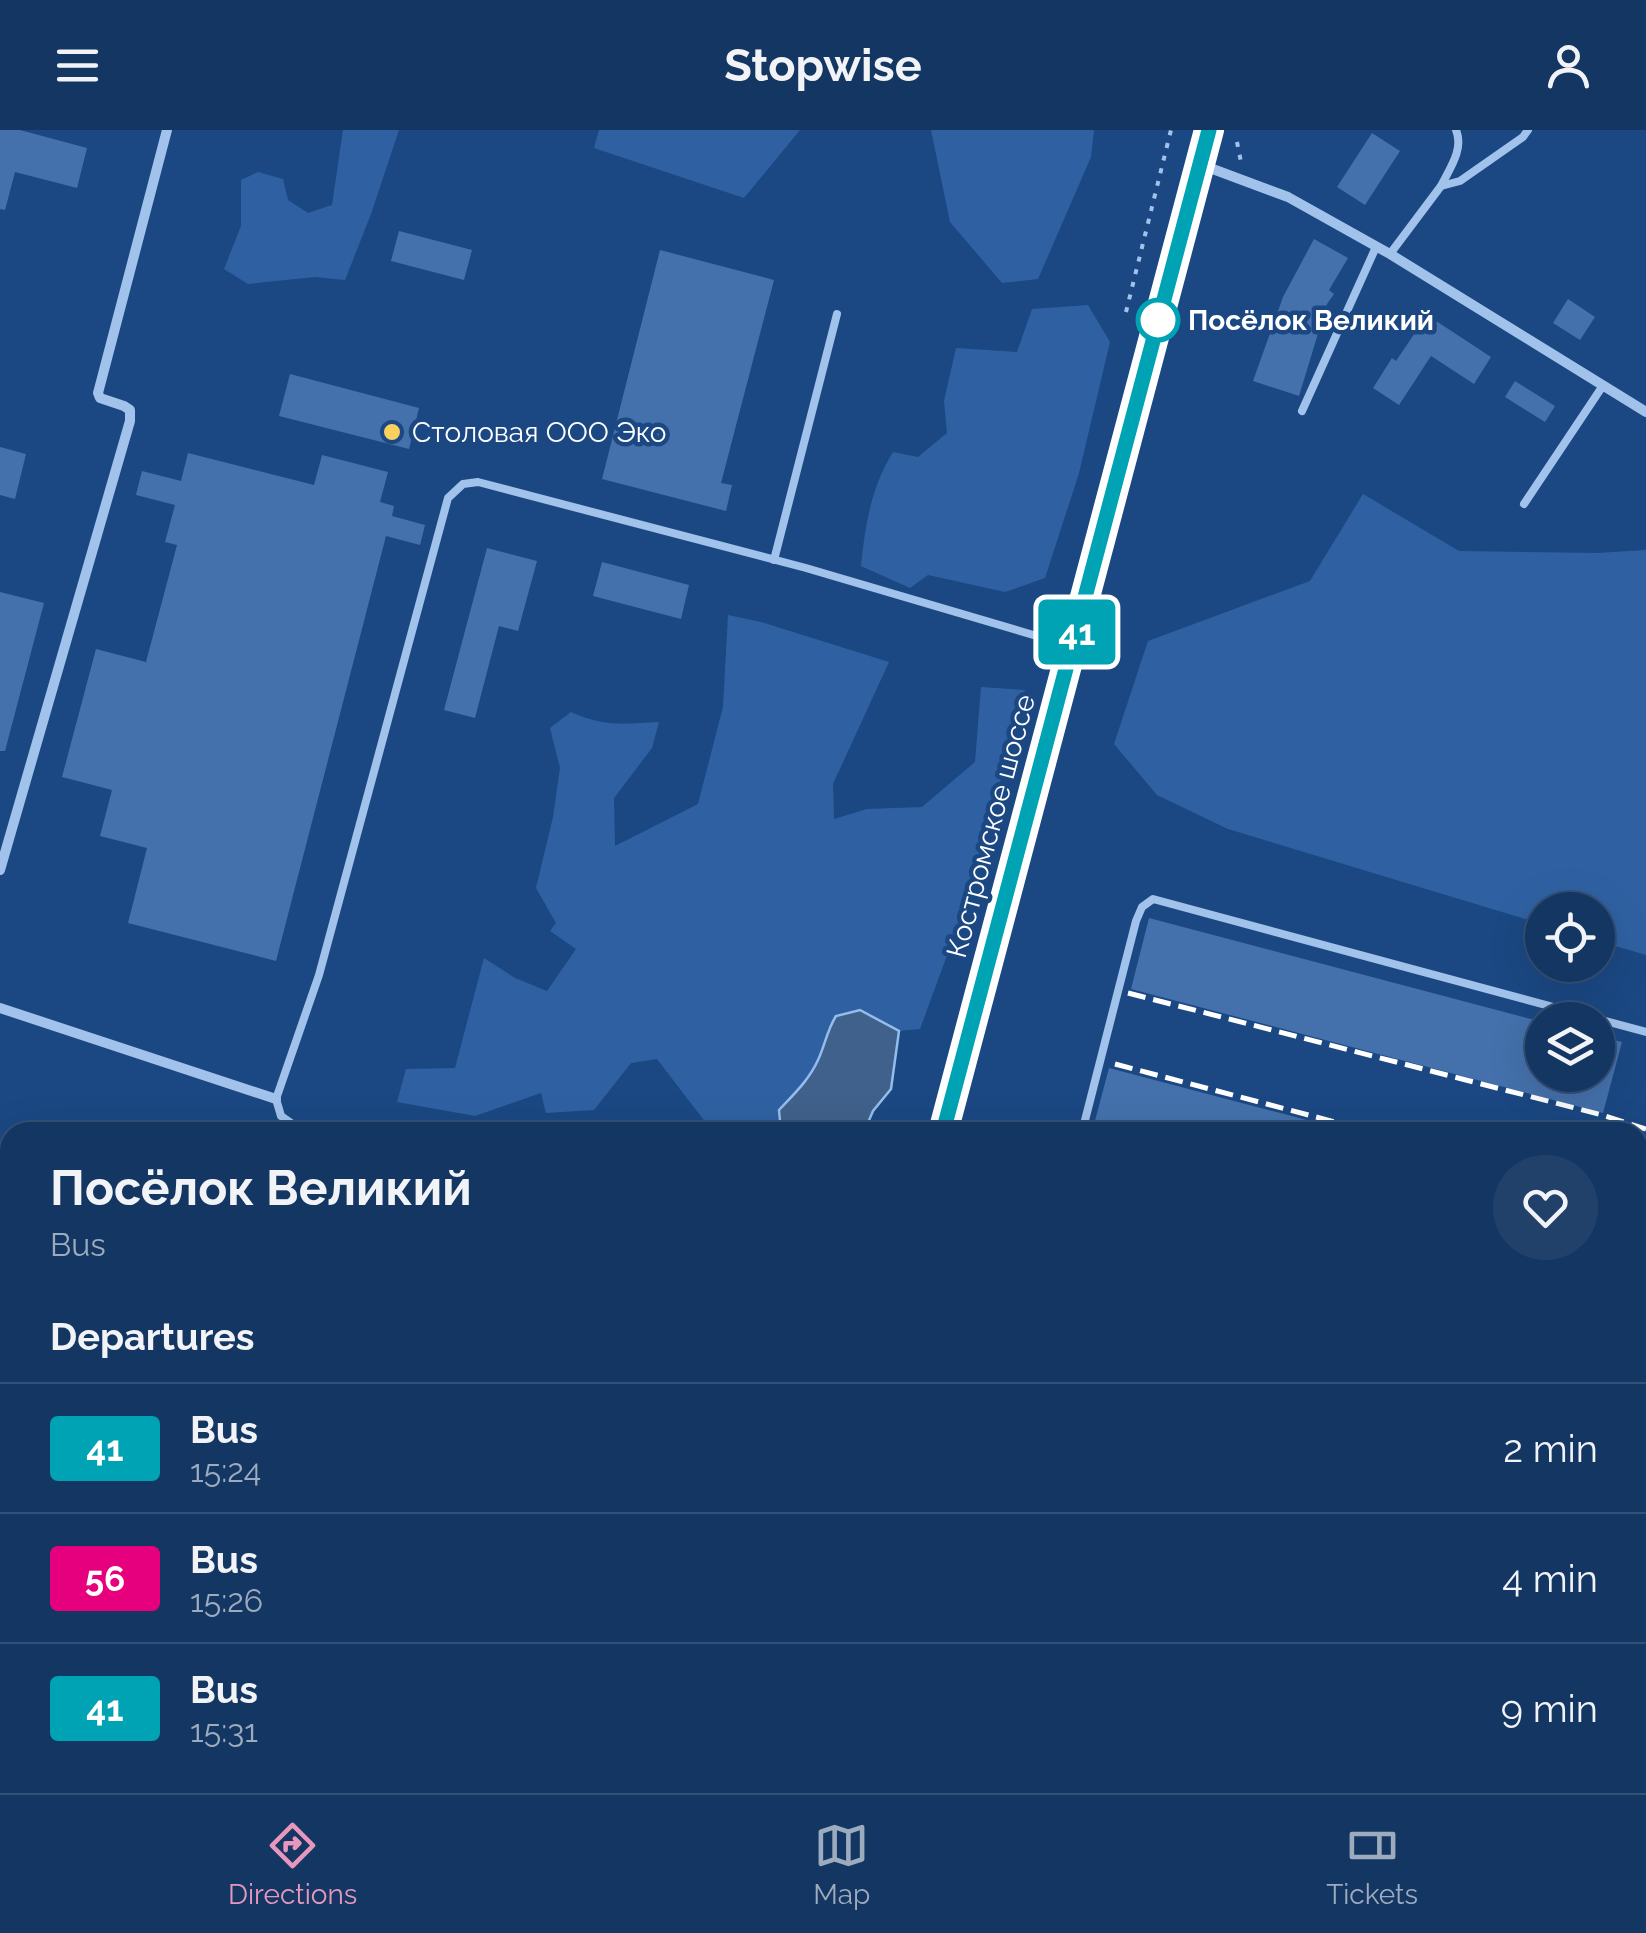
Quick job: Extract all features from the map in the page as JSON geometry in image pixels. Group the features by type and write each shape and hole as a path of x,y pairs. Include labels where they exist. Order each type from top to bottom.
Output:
{"highway":[{"name":"Костромское шоссе","path":"945,1122 1200,164 1223,136"}],"street":[{"path":"0,870 130,421 130,410 100,398 98,393 168,130"},
{"path":"1200,164 1288,197 1390,254 1646,412"},
{"path":"0,1008 276,1098"}],"lane":[{"path":"1390,254 1441,186 1460,144 1456,130"},
{"path":"1441,186 1476,171 1528,130"},
{"path":"1302,411 1376,247"},
{"path":"774,560 837,314"},
{"path":"1524,504 1602,387"},
{"path":"291,1122 281,1116 276,1098 319,975 448,498 463,484 478,482 774,560 1073,647"},
{"path":"1085,1122 1136,921 1142,907 1154,899 1646,1032"}],"path":[{"path":"1126,312 1170,130"},
{"path":"1223,136 1245,181"}],"shaded area":[{"path":"343,130 399,130 345,280 315,277 248,284 224,269 241,226 241,180 258,172 283,179 288,200 308,213 332,205"},
{"path":"599,130 800,130 744,198 594,148"},
{"path":"931,130 1094,130 1091,157 1038,279 1002,283 950,222"},
{"path":"1088,305 1110,342 1079,473 1045,578 1005,592 928,575 910,588 861,566 870,507 893,452 918,457 947,433 944,401 956,348 1017,352 1032,309"},
{"path":"1363,494 1459,551 1646,550 1646,955 1615,946 1615,892 1525,892 1525,919 1228,829 1157,795 1114,744 1148,641 1310,581"},
{"path":"728,615 889,662 833,784 834,819 867,809 922,807 975,762 981,687 1025,690 971,890 920,1029 899,1031 860,1010 828,1028 810,1073 779,1110 780,1122 705,1122 657,1059 631,1063 594,1110 546,1113 541,1093 475,1116 397,1102 406,1069 455,1068 484,958 515,978 547,991 576,949 550,931 556,923 536,888 560,768 550,728 571,712 604,722 659,722 652,748 614,798 615,846 698,804 723,707"},
{"path":"860,1010 899,1031 891,1089 868,1122 780,1122 779,1110 814,1067 836,1016"}],"building":[{"path":"0,130 20,130 87,148 77,188 15,172 5,210 0,209"},
{"path":"1372,133 1400,151 1365,205 1337,187"},
{"path":"399,231 472,250 464,280 391,261"},
{"path":"1314,239 1348,258 1329,290 1334,294 1327,304 1299,396 1253,381 1283,297"},
{"path":"660,250 774,280 721,483 732,485 726,511 602,479"},
{"path":"1568,299 1595,317 1580,340 1553,323"},
{"path":"1427,315 1491,357 1474,384 1431,356 1399,405 1373,388"},
{"path":"290,374 419,408 409,449 279,416"},
{"path":"1515,381 1555,406 1545,422 1505,397"},
{"path":"0,447 26,454 15,499 0,495"},
{"path":"188,453 314,485 322,455 388,472 380,502 394,506 392,516 425,525 420,545 386,536 276,961 128,923 147,848 100,836 112,790 62,777 96,649 146,662 177,545 165,542 175,505 136,495 142,471 181,481"},
{"path":"487,548 537,561 518,631 499,626 475,718 444,710"},
{"path":"602,562 689,585 681,619 593,596"},
{"path":"0,592 44,603 5,751 0,751"},
{"path":"1149,918 1525,1018 1525,1092 1609,1092 1603,1113 1131,989"},
{"path":"1615,1040 1622,1042 1615,1068"},
{"path":"1109,1068 1314,1122 1095,1122"}],"railway":[{"path":"1128,993 1624,1122"},
{"path":"1115,1064 1335,1122"}],"bus line":[{"name":"41","path":"946,1122 1209,130"}],"place":[{"name":"Посёлок Великий","path":"1158,320"},
{"name":"Столовая ООО Эко","path":"392,432"}]}
